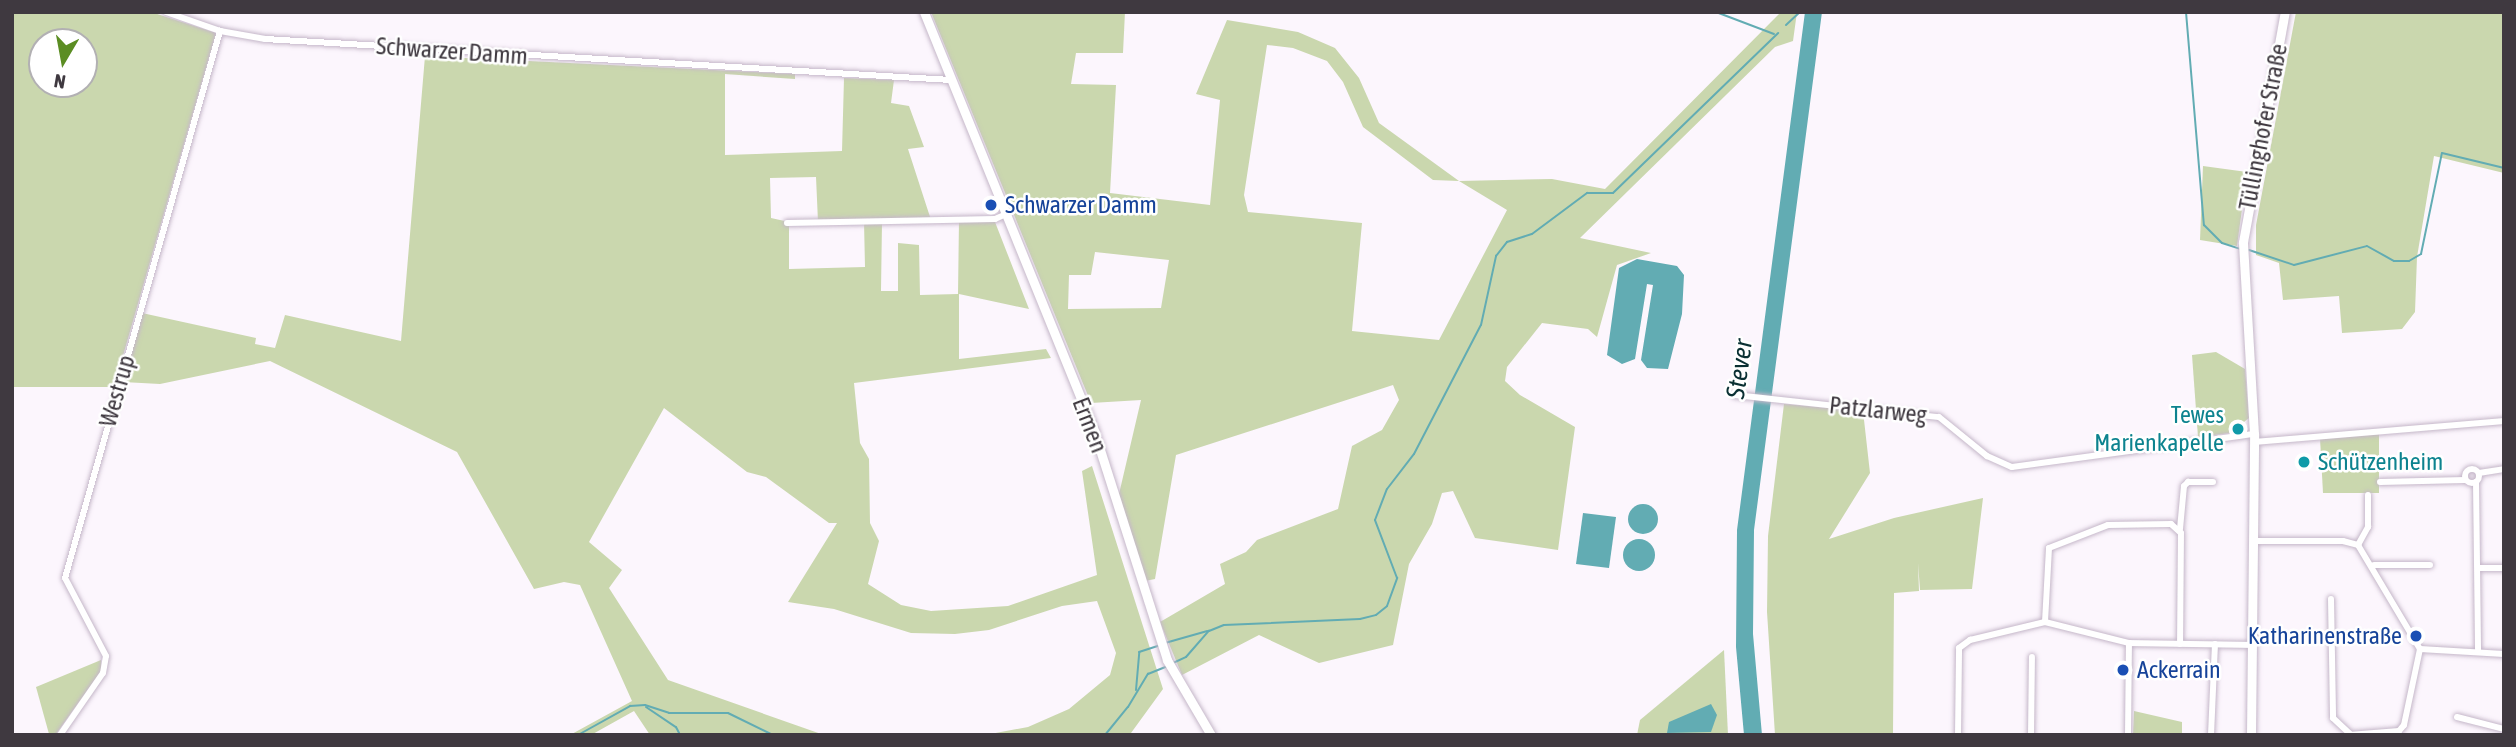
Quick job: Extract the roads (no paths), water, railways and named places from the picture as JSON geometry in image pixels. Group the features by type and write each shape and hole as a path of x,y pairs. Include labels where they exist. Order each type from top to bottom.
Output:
{"main road":[{"name":"Ermen","path":"924,12 1094,431 1167,660 1211,735"},
{"name":"Tüllinghofer Straße","path":"2254,438 2243,242 2285,12"},
{"path":"2251,735 2254,438"}],"street":[{"name":"Schwarzer Damm","path":"166,12 220,31 265,39 951,80"},
{"name":"Westrup","path":"60,735 103,673 106,656 65,578 220,31"},
{"path":"787,223 995,219 1006,214"},
{"name":"Patzlarweg","path":"1738,395 1939,417 1987,456 2012,467 2254,438"},
{"path":"2254,438 2504,421"},
{"path":"2465,480 2468,469 2479,473 2504,468"},
{"path":"2478,650 2476,482 2479,473"},
{"path":"2180,644 2180,529 2184,486 2188,482 2213,482"},
{"path":"2380,482 2476,482"},
{"path":"2358,545 2368,527 2368,495"},
{"path":"2045,622 2049,548 2108,525 2171,524 2180,529"},
{"path":"2253,541 2343,541 2358,545 2374,565 2420,649 2404,725 2399,731 2349,734 2333,719 2331,599"},
{"path":"2374,565 2430,565"},
{"path":"2479,568 2504,568"},
{"path":"1958,735 1959,648 1970,640 2045,622 2129,643 2253,645"},
{"path":"2128,735 2129,643"},
{"path":"2211,735 2215,644"},
{"path":"2420,649 2478,650 2504,654"},
{"path":"2031,735 2032,657"},
{"path":"2457,717 2504,729"}],"water":[{"path":"1805,12 1822,12 1754,530 1753,634 1762,735 1744,735 1736,647 1737,530"},
{"path":"1637,259 1677,266 1684,275 1682,314 1668,369 1647,368 1641,360 1653,285 1647,284 1635,359 1622,364 1607,355 1619,268"},
{"path":"1643,504 1654,508 1658,519 1654,530 1643,534 1632,530 1628,519 1632,508"},
{"path":"1583,513 1616,517 1609,568 1576,564"},
{"path":"1639,539 1650,544 1655,555 1650,566 1639,571 1628,566 1623,555 1628,544"},
{"path":"1711,704 1717,715 1711,732 1667,733 1669,722"}],"waterway":[{"path":"1716,12 1774,34"},
{"path":"1786,25 1800,12"},
{"path":"2186,12 2204,225 2222,243 2240,249"},
{"path":"1173,663 1186,657 1209,631 1224,625 1360,619 1376,615 1387,606 1397,578 1375,520 1387,489 1414,454 1481,325 1496,256 1507,242 1532,234 1587,193 1613,193 1778,33"},
{"path":"2249,250 2294,265 2367,246 2394,261 2409,261 2421,254 2442,153 2504,168"},
{"path":"1165,643 1207,631"},
{"path":"1136,690 1139,652 1160,645"},
{"path":"1105,735 1128,707 1148,674 1168,666"},
{"path":"578,735 630,706 645,705 669,713 728,713 773,735"},
{"path":"646,707 676,727 680,735"}],"place":[{"name":"Schwarzer Damm","path":"991,205"},
{"name":"Tewes Marienkapelle","path":"2238,429"},
{"name":"Schützenheim","path":"2304,462"},
{"name":"Katharinenstraße","path":"2416,636"},
{"name":"Ackerrain","path":"2123,670"}],"water label":[{"name":"Stever","path":"1740,369"}]}
